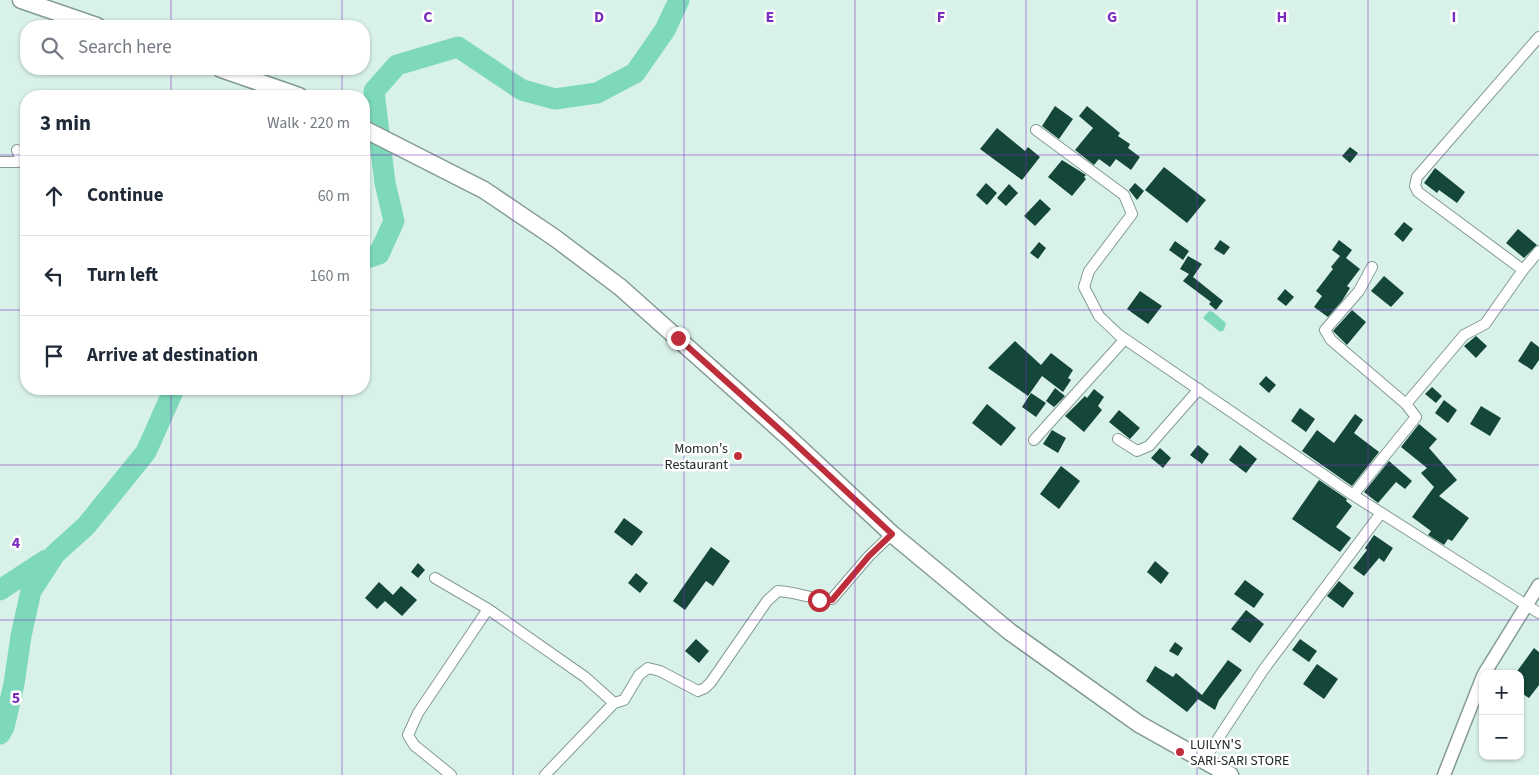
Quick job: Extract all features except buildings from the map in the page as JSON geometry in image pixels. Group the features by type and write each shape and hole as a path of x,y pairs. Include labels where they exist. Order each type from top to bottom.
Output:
{"main road":[{"path":"21,0 79,20"},
{"path":"238,75 282,90"},
{"path":"370,132 455,174 519,212 620,287 788,437 892,534 1010,632 1139,724 1230,775"}],"street":[{"path":"1523,270 1418,192 1416,186 1417,177 1539,37"},
{"path":"1036,130 1124,195 1130,206 1132,214 1088,271 1084,287 1099,316 1125,339 1353,495 1527,603 1539,613"},
{"path":"17,150 20,157"},
{"path":"0,162 18,162 20,160"},
{"path":"1406,404 1464,335 1485,324 1523,270 1539,251"},
{"path":"1353,495 1416,416 1406,404 1331,340 1325,330 1358,292 1372,267"},
{"path":"1034,440 1125,339"},
{"path":"1118,439 1137,451 1149,446 1199,390"},
{"path":"1204,760 1264,669 1381,513"},
{"path":"545,775 614,703 624,700 639,675 648,668 660,671 698,691 705,688 767,602 778,591 793,592 819,600 832,600 869,556 892,534"},
{"path":"435,578 488,610 585,677 614,703"},
{"path":"1487,670 1539,585"},
{"path":"451,775 414,745 408,735 418,713 488,610"},
{"path":"1444,775 1479,688"}],"shaded area":[{"path":"1209,311 1226,323 1224,330 1220,332 1203,318"}],"waterway":[{"path":"370,257 379,254 394,221 385,183 374,91 397,65 458,47 522,90 555,99 597,93 635,73 665,30 679,0"},
{"path":"0,734 4,727 14,684 21,636 31,591 55,554 86,526 146,452 171,395"},
{"path":"0,590 46,560"}],"place":[{"name":"Momon's Restaurant","path":"738,456"},
{"name":"LUILYN'S SARI-SARI STORE","path":"1180,752"}],"route":[{"path":"678,338 892,534 869,556 847,585 832,600 819,600"}]}
